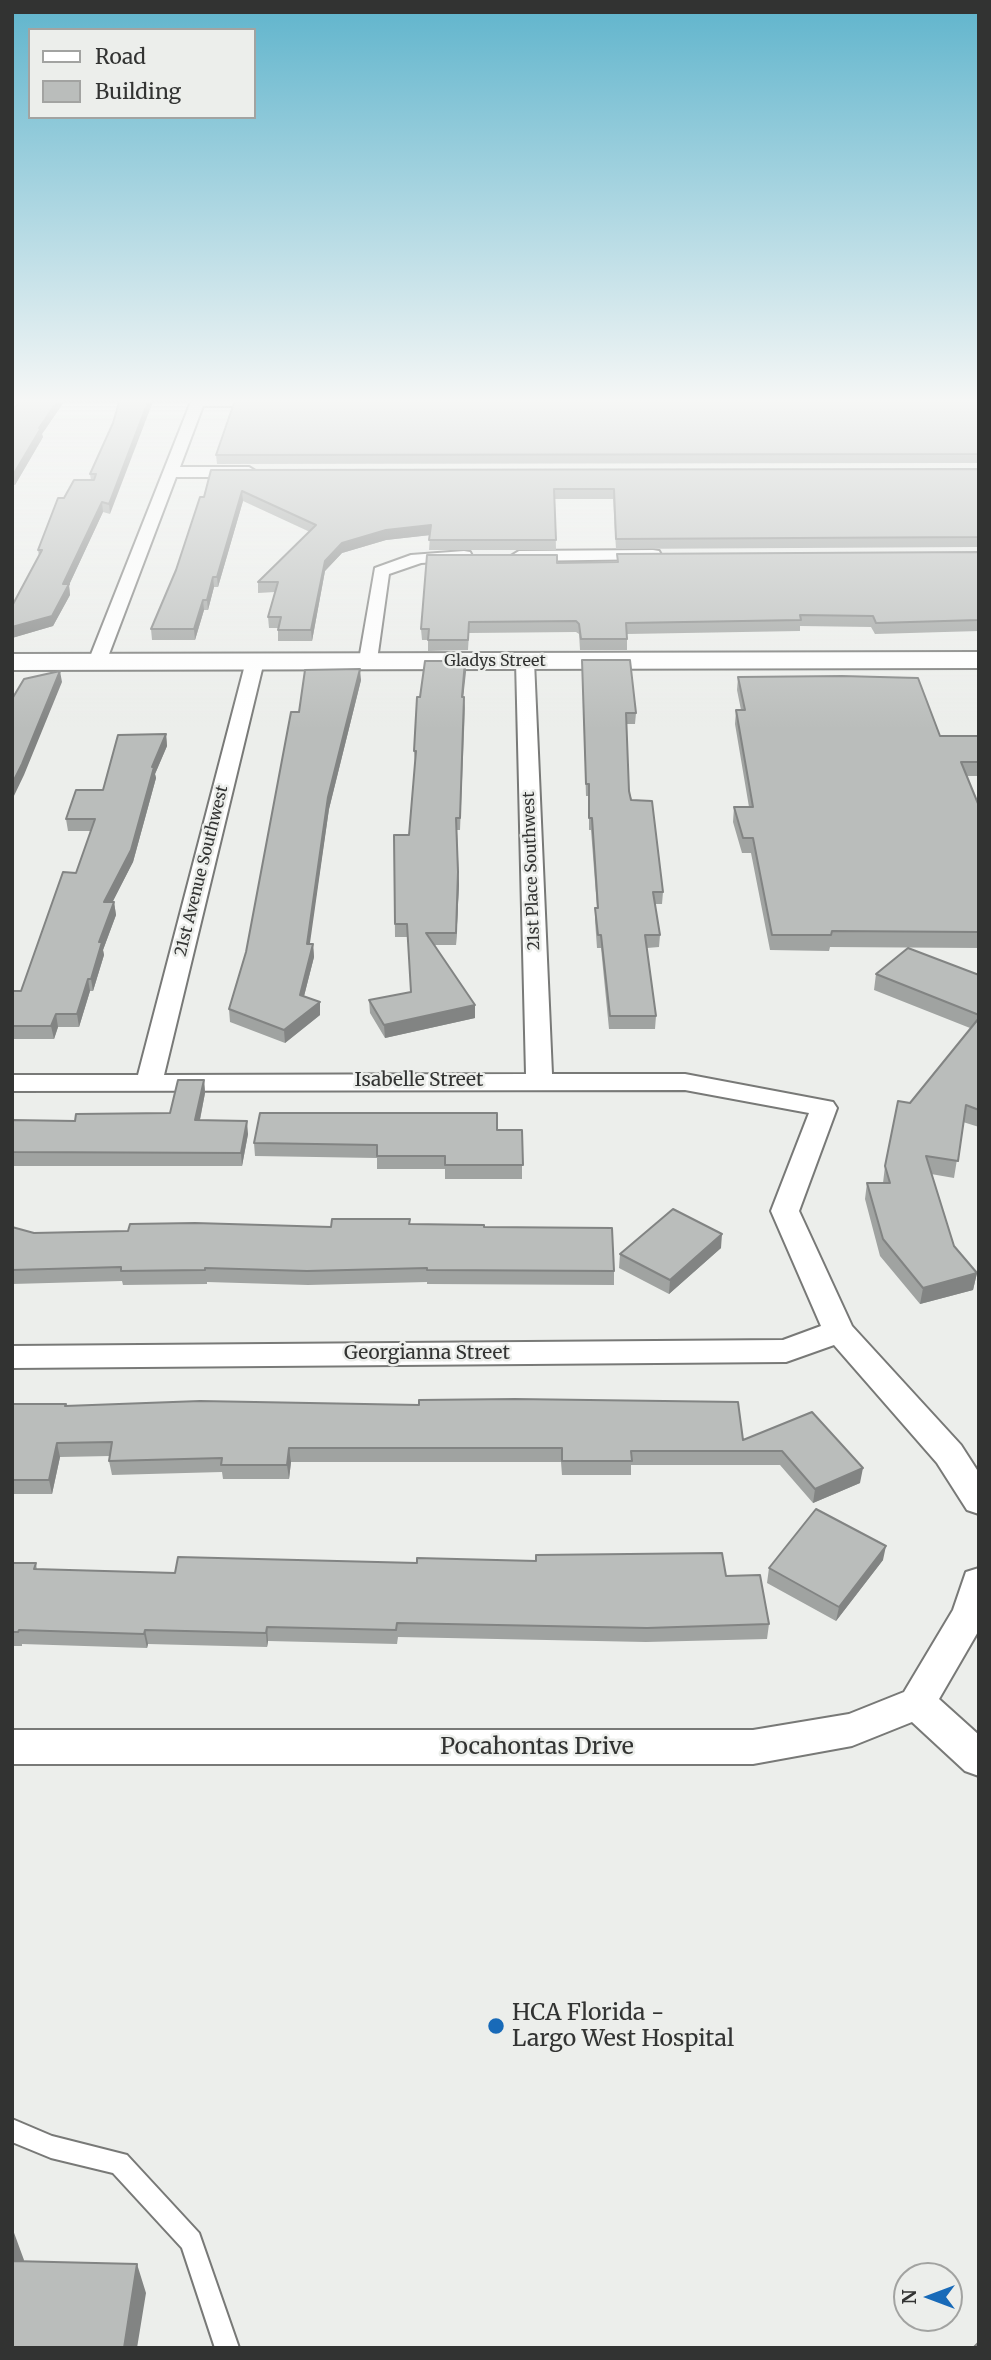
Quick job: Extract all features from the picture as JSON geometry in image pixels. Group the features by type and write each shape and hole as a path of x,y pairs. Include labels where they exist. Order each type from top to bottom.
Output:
{"street":[{"path":"97,662 157,509"},
{"path":"504,556 671,555"},
{"path":"368,660 380,572 394,564 418,558 476,556"},
{"name":"Gladys Street","path":"12,662 979,660"},
{"name":"21st Avenue Southwest","path":"149,1082 255,661"},
{"name":"21st Place Southwest","path":"526,661 539,1080"},
{"name":"Isabelle Street","path":"12,1083 539,1080 685,1082 824,1108 785,1211 839,1331"},
{"path":"839,1331 949,1454 979,1501"},
{"name":"Georgianna Street","path":"12,1357 786,1350 839,1331"},
{"path":"979,1582 970,1613 917,1703 979,1759"},
{"name":"Pocahontas Drive","path":"12,1747 754,1747 852,1730 917,1703"}],"lane":[{"path":"12,2130 51,2147 120,2164 191,2241 227,2348"}],"building":[{"path":"54,509 99,509 63,584 69,584 52,616 12,627 12,606 42,550 38,550"},
{"path":"196,509 237,509 217,577 213,577 207,600 203,600 194,629 151,629 176,570"},
{"path":"281,509 555,509 556,540 429,540 431,525 386,530 342,543 325,561 311,630 278,630 281,617 268,617 278,582 258,582 316,525"},
{"path":"615,509 979,509 979,537 616,539"},
{"path":"979,552 979,620 876,623 873,616 800,615 801,620 626,623 627,639 581,639 576,621 469,622 468,640 428,640 429,629 421,629 427,555 557,555 557,563 618,562 617,554"},
{"path":"582,660 630,660 636,713 626,713 629,791 631,800 652,801 663,892 653,892 660,935 645,935 656,1016 610,1016 601,935 598,935 595,908 598,908 592,818 589,818 589,784 586,784"},
{"path":"425,661 465,661 460,818 456,818 456,933 426,933 475,1005 384,1025 369,1000 411,992 407,924 395,924 394,835 409,835 416,751 417,697 420,697"},
{"path":"360,669 328,797 307,944 313,944 300,995 320,1002 284,1030 229,1009 246,952 291,712 299,712 305,670"},
{"path":"60,671 12,784 12,699 24,679"},
{"path":"738,677 918,678 940,736 979,736 979,762 961,762 979,806 979,932 832,931 831,935 772,935 753,838 743,838 734,807 753,807 736,710 745,710"},
{"path":"166,734 152,767 131,850 104,902 114,902 99,942 102,942 91,979 88,979 77,1014 56,1014 51,1026 12,1026 12,991 21,991 63,872 76,873 95,819 66,819 76,790 103,790 118,735"},
{"path":"908,948 979,975 979,1015 876,974"},
{"path":"979,1018 979,1110 966,1105 958,1161 926,1156 954,1246 977,1273 923,1288 883,1239 867,1183 890,1183 885,1166 898,1101 910,1103"},
{"path":"178,1080 204,1080 195,1120 247,1121 241,1153 12,1152 12,1120 75,1121 76,1114 170,1113"},
{"path":"260,1113 497,1113 497,1130 522,1130 523,1165 445,1165 445,1156 377,1156 377,1145 254,1143"},
{"path":"673,1209 722,1234 670,1280 620,1254"},
{"path":"332,1219 410,1219 409,1224 484,1227 612,1228 614,1271 427,1268 307,1271 205,1268 121,1271 121,1267 12,1270 12,1227 34,1233 128,1231 130,1224 331,1227"},
{"path":"419,1400 738,1402 743,1440 812,1412 863,1468 815,1489 782,1451 631,1451 632,1461 562,1461 562,1448 289,1448 287,1465 221,1465 222,1458 109,1461 112,1442 57,1443 49,1480 12,1480 12,1404 66,1404 65,1406 200,1401 419,1405"},
{"path":"816,1509 886,1546 839,1607 769,1568"},
{"path":"722,1553 726,1576 760,1575 769,1624 647,1628 397,1623 396,1630 267,1627 266,1633 145,1630 144,1634 19,1630 12,1632 12,1563 36,1563 34,1569 175,1573 178,1557 417,1563 417,1558 536,1561 536,1555"},
{"path":"12,2261 137,2264 124,2348 12,2348"}],"place":[{"name":"HCA Florida - Largo West Hospital","path":"496,2026"}]}
